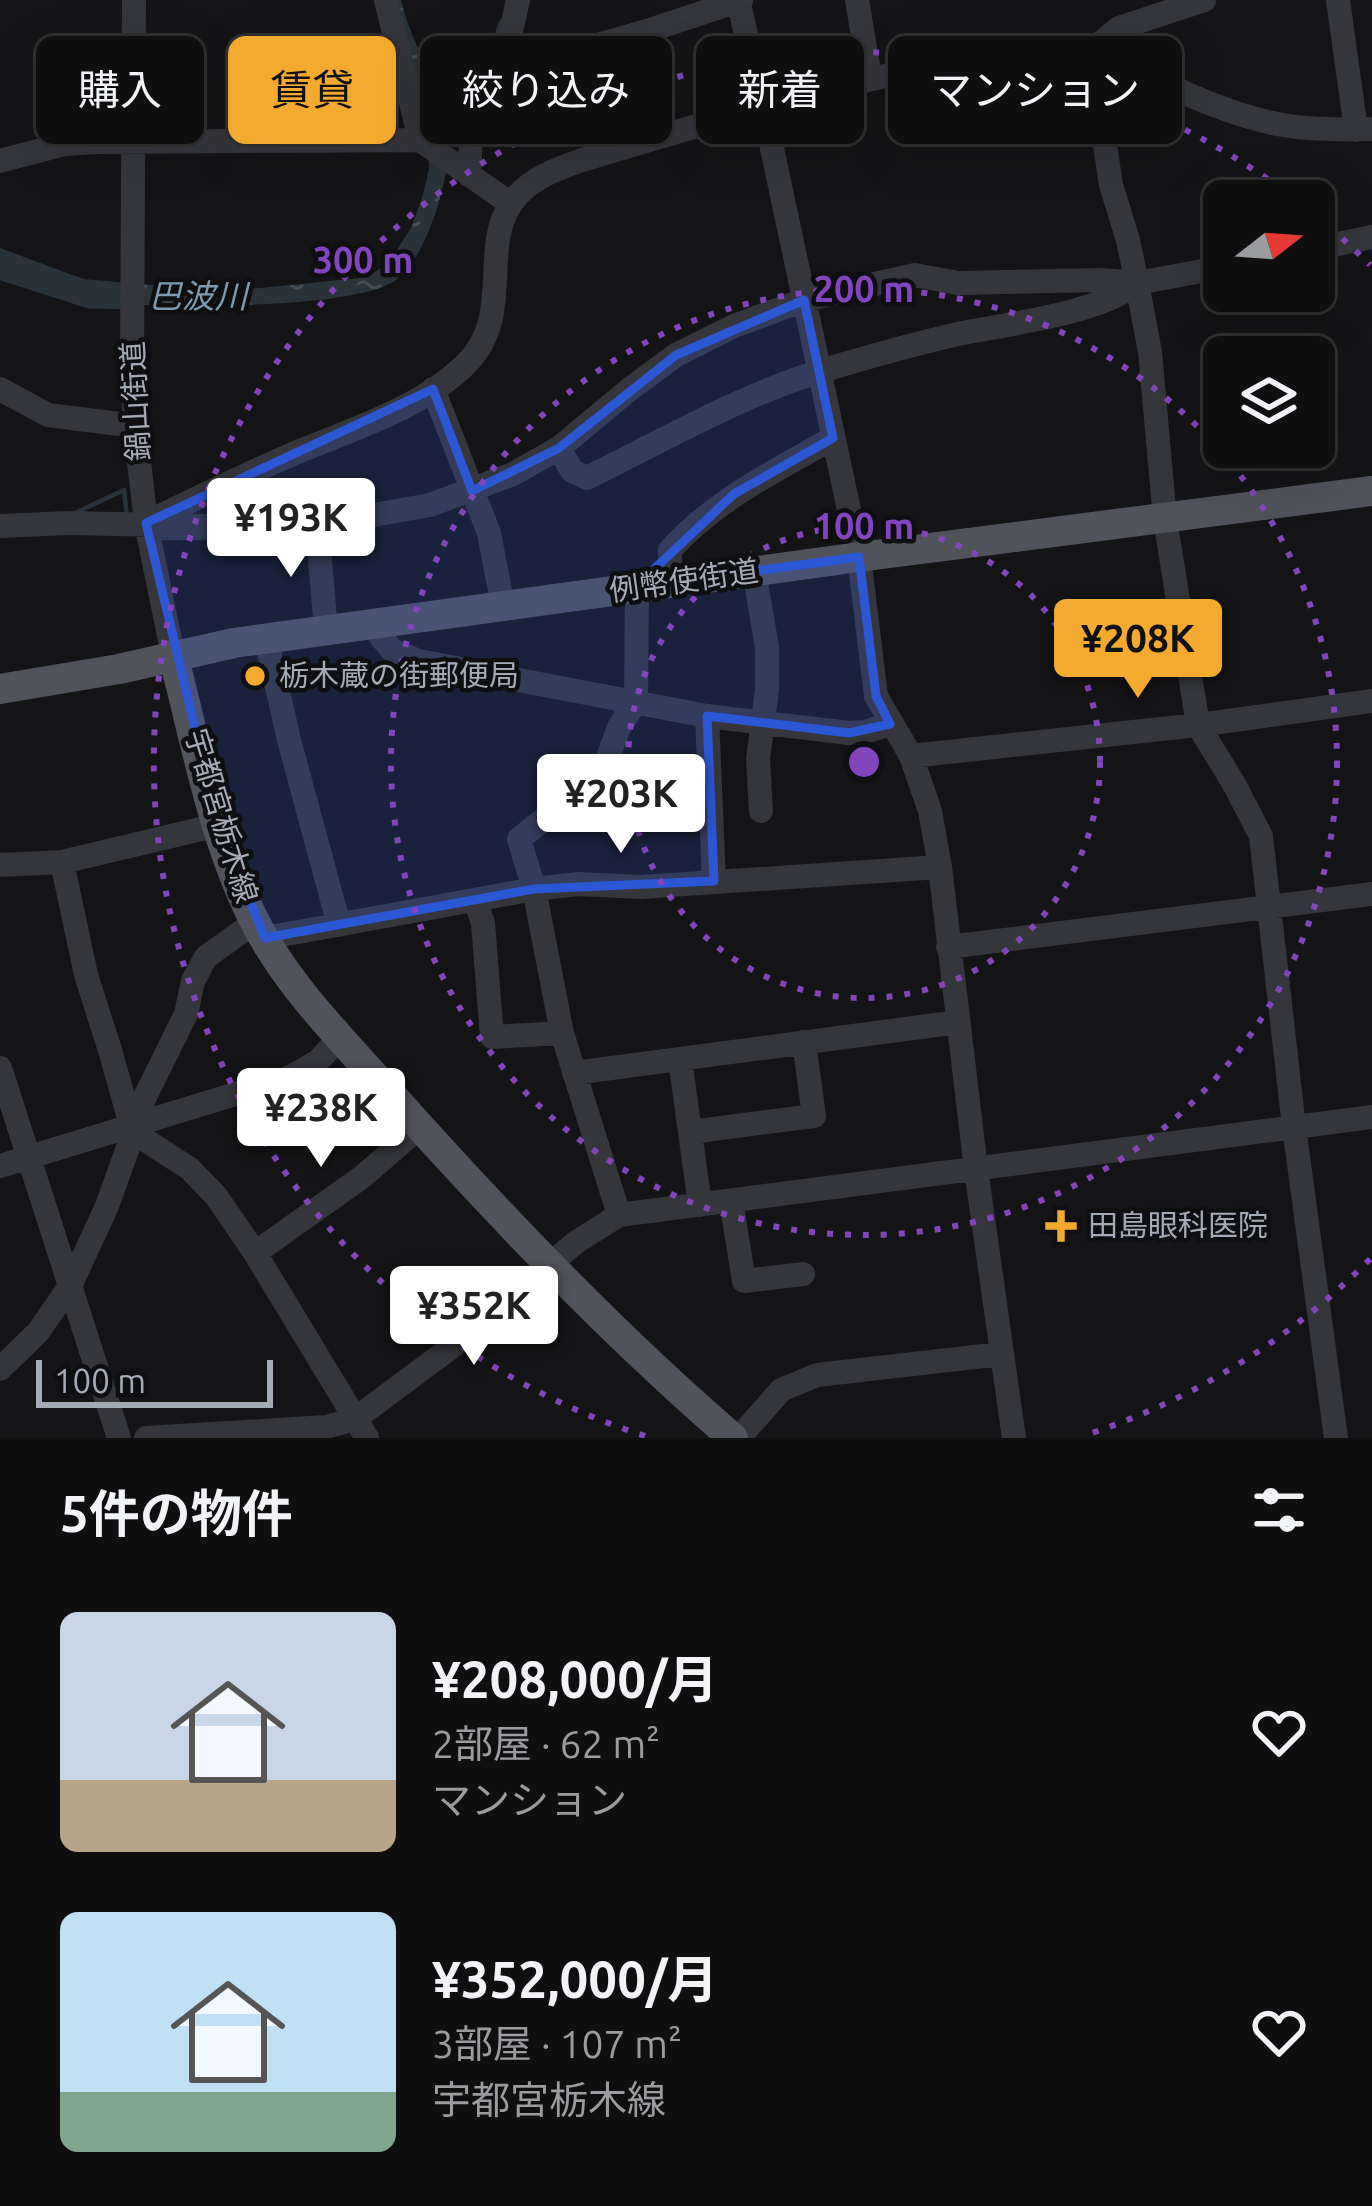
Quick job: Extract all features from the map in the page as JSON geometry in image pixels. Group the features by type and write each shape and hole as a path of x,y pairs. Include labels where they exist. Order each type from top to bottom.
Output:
{"main road":[{"name":"例幣使街道","path":"0,689 266,638 1372,491"},
{"name":"宇都宮栃木線","path":"173,655 233,872 283,968 420,1127 550,1264 687,1398 736,1438"}],"street":[{"name":"鍋山街道","path":"134,0 134,36"},
{"path":"386,0 420,134"},
{"path":"510,36 518,0"},
{"path":"629,36 739,0 747,36"},
{"path":"857,0 870,79"},
{"path":"1109,36 1118,28 1204,0"},
{"path":"1182,91 1275,124 1364,129 1338,0"},
{"path":"864,81 888,76"},
{"path":"146,523 433,389 478,350 495,305 501,229 511,204 528,186 552,171 696,127"},
{"path":"204,142 420,142"},
{"path":"0,161 65,144"},
{"name":"鍋山街道","path":"134,144 135,426 146,523 173,655"},
{"path":"425,144 511,204"},
{"path":"462,170 466,144"},
{"path":"771,144 859,557 876,697 910,757 930,811 1014,1438"},
{"path":"1105,144 1150,352 1165,519 1198,724 1261,836 1336,1438"},
{"path":"1335,244 1372,236"},
{"path":"0,526 317,525 430,505 513,474 559,448 676,355 734,326 804,300 915,275 958,283 1137,283 1203,271"},
{"path":"559,448 572,471 587,478 735,405 819,371 953,335 1067,313 1126,292 1137,283"},
{"path":"0,389 47,415 135,426"},
{"path":"433,389 489,533 503,606"},
{"path":"671,582 670,550 687,531 734,494 833,438"},
{"path":"317,525 326,630"},
{"path":"754,572 767,647 758,759 761,812"},
{"path":"619,1215 562,1033 519,839 592,781 636,702 637,587"},
{"path":"376,625 392,650 419,661 707,716 848,733 890,724"},
{"path":"266,638 305,806 339,925"},
{"path":"910,757 1372,700"},
{"path":"707,716 715,880"},
{"path":"0,865 62,862 218,825"},
{"path":"0,1369 38,1332 70,1286 107,1206 131,1138 86,975 62,862"},
{"path":"131,1125 186,1014 193,981 206,957 260,930 339,925 578,884 641,887 940,867"},
{"path":"948,947 1372,894"},
{"path":"475,900 483,923 492,1037 562,1033"},
{"path":"574,1072 958,1022"},
{"path":"0,1166 291,1076 318,1061 340,1038"},
{"path":"690,1132 814,1116 805,1042"},
{"path":"680,1059 700,1205"},
{"path":"0,1068 119,1438"},
{"path":"146,1438 361,1429 550,1264 619,1215 1372,1117"},
{"path":"131,1125 190,1169 215,1196 255,1253 361,1429"},
{"path":"255,1253 362,1178 420,1127"},
{"path":"731,1201 744,1281 802,1274"},
{"path":"736,1438 781,1390 817,1375 1000,1354"}],"highlighted area":[{"path":"804,300 833,438 734,494 635,587 859,557 876,696 890,724 849,733 707,716 714,881 534,889 265,938 218,825 146,523 433,389 472,491 559,448 676,355"}],"water":[{"path":"389,0 401,0 420,54 420,104"},
{"path":"429,144 448,144 435,214 418,254 396,280 373,290 301,302 107,304 90,294 0,267 0,248 83,279 220,290 359,278 391,260 412,226 429,169"}],"waterway":[{"path":"497,36 501,22"},
{"name":"巴波川","path":"0,266 90,295 129,296"},
{"path":"77,512 124,490 127,517"},
{"path":"155,538 210,538"}],"place":[{"name":"栃木蔵の街郵便局","path":"255,676"},
{"name":"田島眼科医院","path":"1061,1226"}]}
